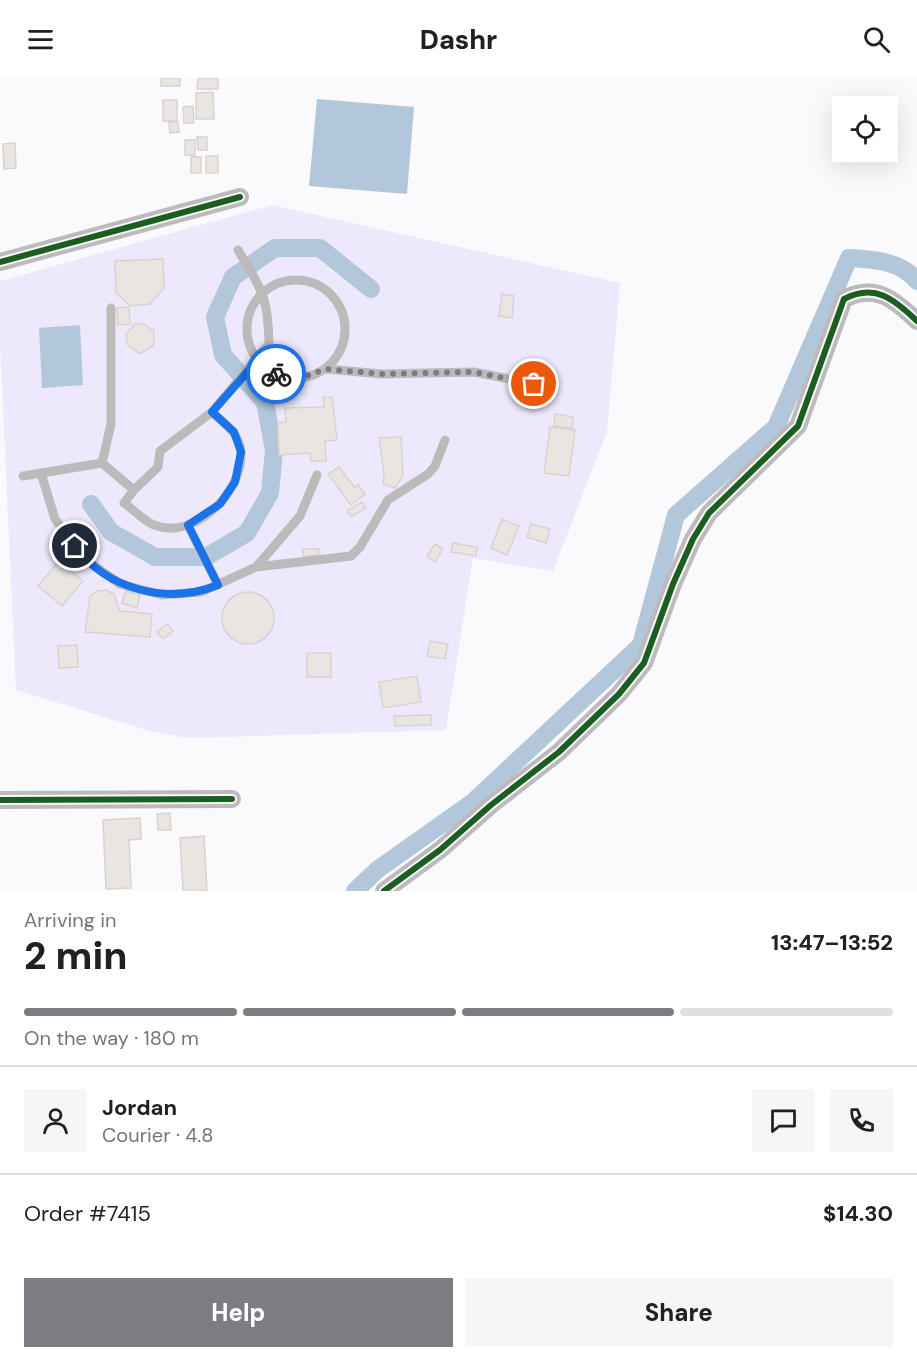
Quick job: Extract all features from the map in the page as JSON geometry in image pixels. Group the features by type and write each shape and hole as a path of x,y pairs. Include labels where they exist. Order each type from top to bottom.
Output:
{"street":[{"path":"0,262 240,196"},
{"path":"384,891 441,850 491,805 559,752 619,694 644,663 673,584 693,539 709,513 798,426 844,299 859,292 873,292 897,302 917,321"},
{"path":"0,800 232,799"}],"lane":[{"path":"214,410 234,432 241,452 235,482 220,504 188,525 154,525 124,503 158,467 160,451 214,410 269,344 268,311 261,288 239,253"},
{"path":"326,369 335,359 344,342 347,328 335,299 315,283 300,279 284,280 261,288 246,320 247,338 257,361 275,373 293,378 304,377 326,369 382,374 474,372 554,388"},
{"path":"102,463 111,424 111,308"},
{"path":"41,473 55,519 85,560 120,584 162,595 201,592 216,583 256,567 351,556 360,547 388,500 428,474 435,465 445,440"},
{"path":"23,476 102,463 134,490"},
{"path":"256,567 300,516 317,475"},
{"path":"188,525 216,583"}],"shaded area":[{"path":"272,205 620,283 607,432 553,571 473,558 446,730 188,738 153,732 16,690 0,343 0,281"}],"water":[{"path":"317,99 414,107 407,194 309,186"},
{"path":"80,325 83,385 42,388 39,328"}],"building":[{"path":"161,78 180,78 180,86 161,86"},
{"path":"198,78 218,78 218,89 197,89"},
{"path":"213,92 214,119 196,119 196,93"},
{"path":"163,100 177,100 177,121 163,121"},
{"path":"193,106 194,123 184,123 183,107"},
{"path":"169,122 178,122 179,132 170,133"},
{"path":"197,137 207,137 207,150 198,150"},
{"path":"185,140 195,140 195,156 185,155"},
{"path":"15,143 16,168 4,169 3,144"},
{"path":"206,156 218,156 218,173 206,173"},
{"path":"191,157 201,157 201,173 191,173"},
{"path":"163,259 164,288 150,304 131,306 116,293 115,261"},
{"path":"502,294 514,296 512,318 499,316"},
{"path":"129,307 130,324 118,325 117,308"},
{"path":"135,324 144,324 154,331 154,345 140,354 127,344 126,334"},
{"path":"323,397 332,397 337,440 325,441 326,461 311,461 310,453 279,455 278,423 286,422 285,408 324,407"},
{"path":"555,414 573,417 572,428 554,426"},
{"path":"550,427 575,430 569,476 544,473"},
{"path":"401,437 403,476 395,488 383,484 384,474 379,438"},
{"path":"339,467 355,488 358,485 365,494 351,505 328,474"},
{"path":"362,502 366,508 351,517 347,511"},
{"path":"502,519 519,526 507,555 491,548"},
{"path":"531,524 550,529 546,543 527,537"},
{"path":"453,543 477,547 476,556 451,552"},
{"path":"435,544 443,549 435,562 427,556"},
{"path":"303,549 319,549 320,555 303,556"},
{"path":"59,561 83,581 62,606 38,586"},
{"path":"106,590 114,594 120,611 152,614 150,637 85,632 90,596 97,591"},
{"path":"126,591 140,595 137,608 122,603"},
{"path":"248,592 258,594 266,600 272,608 274,618 272,628 266,636 258,642 248,644 238,642 230,636 224,628 222,618 224,608 230,600 238,594"},
{"path":"167,624 173,631 163,639 157,632"},
{"path":"430,641 448,644 445,659 427,656"},
{"path":"77,645 78,667 59,668 58,646"},
{"path":"307,653 331,653 331,677 307,677"},
{"path":"417,676 421,702 383,708 379,682"},
{"path":"431,715 431,725 395,726 394,716"},
{"path":"170,813 171,830 158,830 157,814"},
{"path":"140,818 141,839 129,840 131,888 106,889 103,820"},
{"path":"204,836 207,891 183,891 180,838"}],"waterway":[{"path":"91,504 111,532 155,557 206,557 247,533 270,493 274,450 265,402 223,355 215,317 233,277 275,248 320,248 371,289"},
{"path":"355,891 377,870 473,802 641,645 676,515 776,427 849,258 876,260 895,265 917,281"}],"cycle path":[{"path":"0,262 240,197"},
{"path":"384,891 440,850 491,805 559,752 619,694 644,663 673,584 693,539 709,513 798,426 844,299 855,294 875,293 892,300 917,321"},
{"path":"0,800 232,799"}],"way so far":[{"path":"276,374 293,378 304,377 326,369 382,374 474,372 534,384"}],"route":[{"path":"75,546 85,560 120,584 162,595 201,592 218,585 188,525 220,504 235,482 241,452 234,432 212,412 257,361 276,374"}]}
